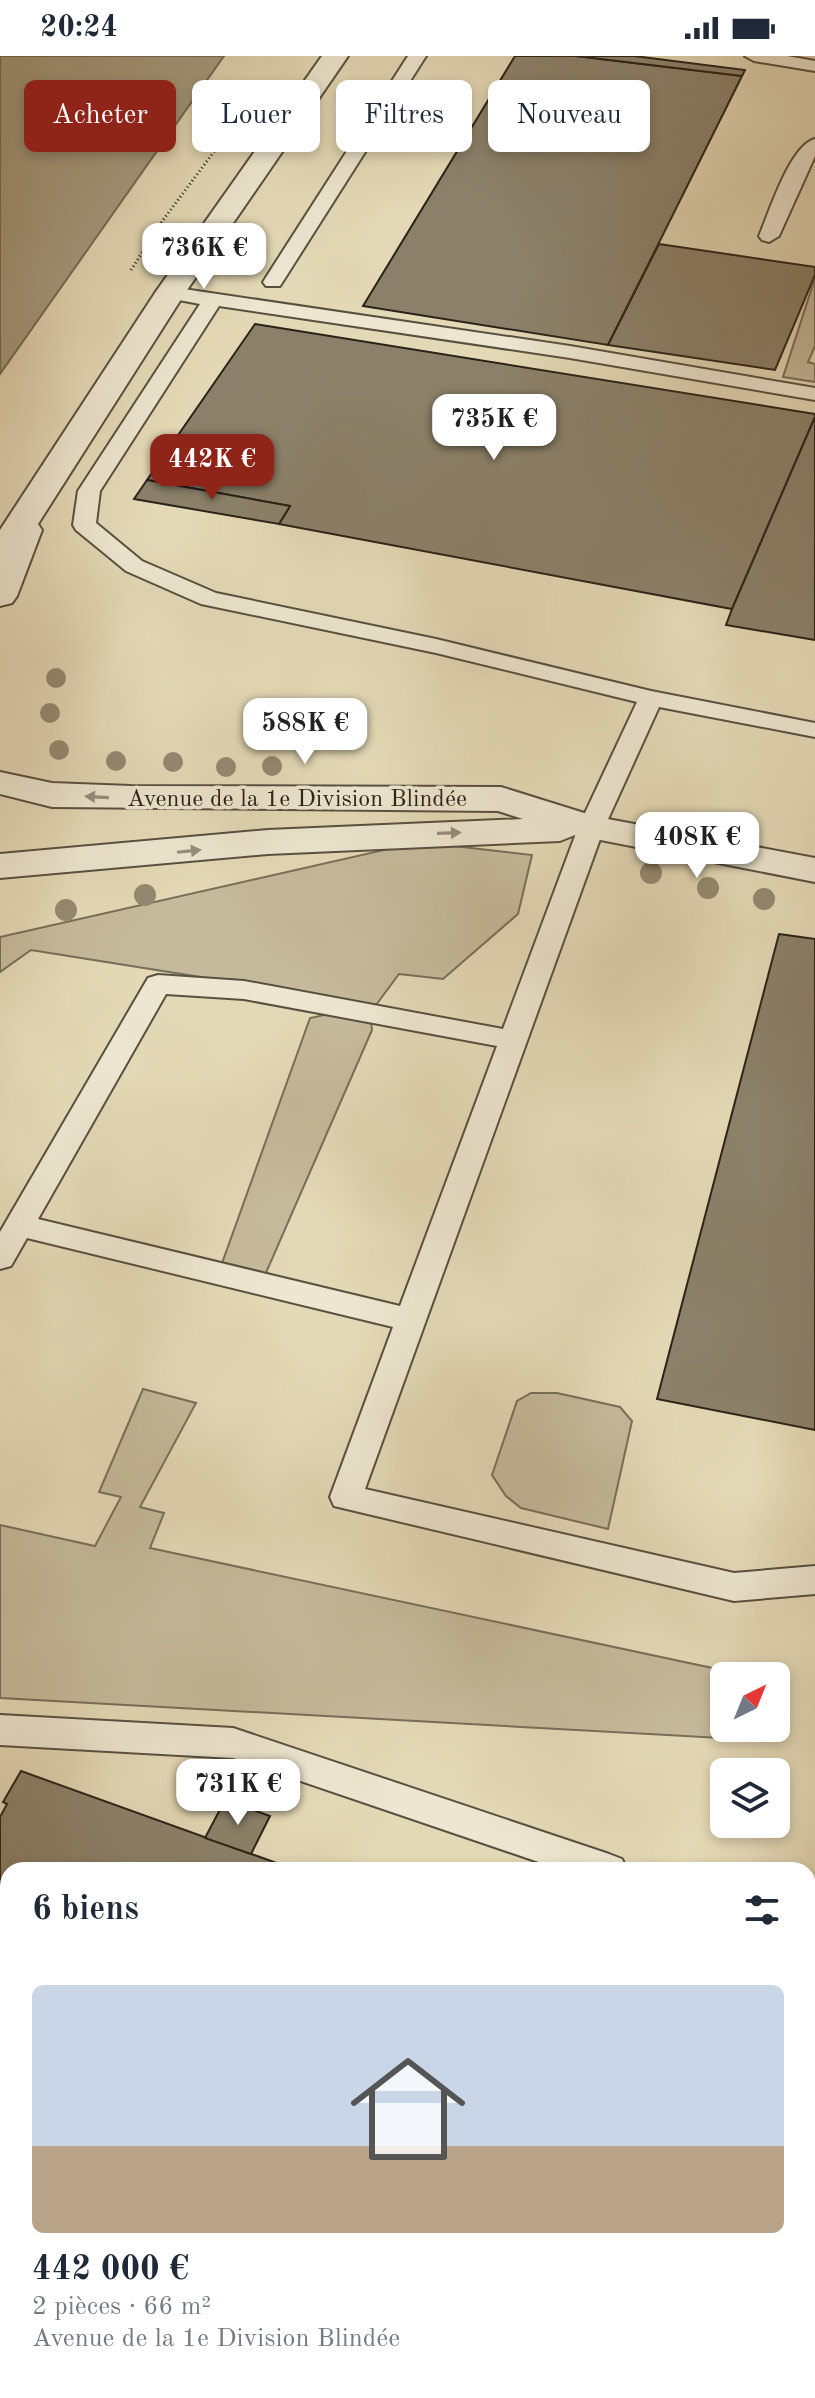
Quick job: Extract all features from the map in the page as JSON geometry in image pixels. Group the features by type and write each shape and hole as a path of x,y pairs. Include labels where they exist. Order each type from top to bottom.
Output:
{"street":[{"path":"0,556 170,293 335,56"},
{"path":"0,596 36,502"},
{"name":"Avenue de la 1e Division Blindée","path":"0,783 52,795 131,798 501,799 591,828 815,870"},
{"name":"Avenue de la 1e Division Blindée","path":"0,866 282,841 591,828"}],"lane":[{"path":"273,282 417,56"},
{"path":"754,56 815,66"},
{"path":"769,236 803,158 815,145"},
{"path":"170,293 570,352 815,394"},
{"path":"214,298 89,491 84,525 134,566 209,599 436,646 651,698 815,730"},
{"path":"651,698 591,828 346,1497 734,1587 815,1580"},
{"path":"0,1258 158,984 244,990 513,1040"},
{"path":"19,1225 410,1320"},
{"path":"0,1730 233,1743 585,1862"}],"shaded area":[{"path":"0,56 224,56 207,80 192,80 192,101 176,124 176,80 24,80 24,152 156,152 0,374"},
{"path":"815,278 815,346 808,362 815,364 815,382 783,377"},
{"path":"419,842 532,855 518,914 443,979 399,974 376,1005 31,950 0,972 0,937"},
{"path":"329,1014 371,1022 372,1030 265,1275 221,1266 310,1018"},
{"path":"143,1389 196,1403 140,1507 164,1513 150,1548 710,1667 710,1737 0,1698 0,1525 95,1546 121,1497 99,1492"},
{"path":"531,1393 557,1393 620,1407 632,1421 608,1529 521,1508 506,1496 492,1475 517,1401"}],"building":[{"path":"515,56 576,56 742,76 608,345 363,306 457,152 472,152 472,127 488,100 488,152 650,152 650,80 500,80"},
{"path":"576,56 634,56 745,70 742,76"},
{"path":"659,244 815,267 815,275 775,370 608,345"},
{"path":"255,324 815,414 815,417 732,609 279,524 290,506 147,480"},
{"path":"815,417 815,640 726,625 732,609"},
{"path":"147,480 290,506 279,524 134,499"},
{"path":"779,934 815,939 815,1430 657,1399"},
{"path":"21,1771 274,1862 0,1862 0,1817 7,1804 3,1802"},
{"path":"225,1800 270,1816 251,1854 205,1838"}]}
